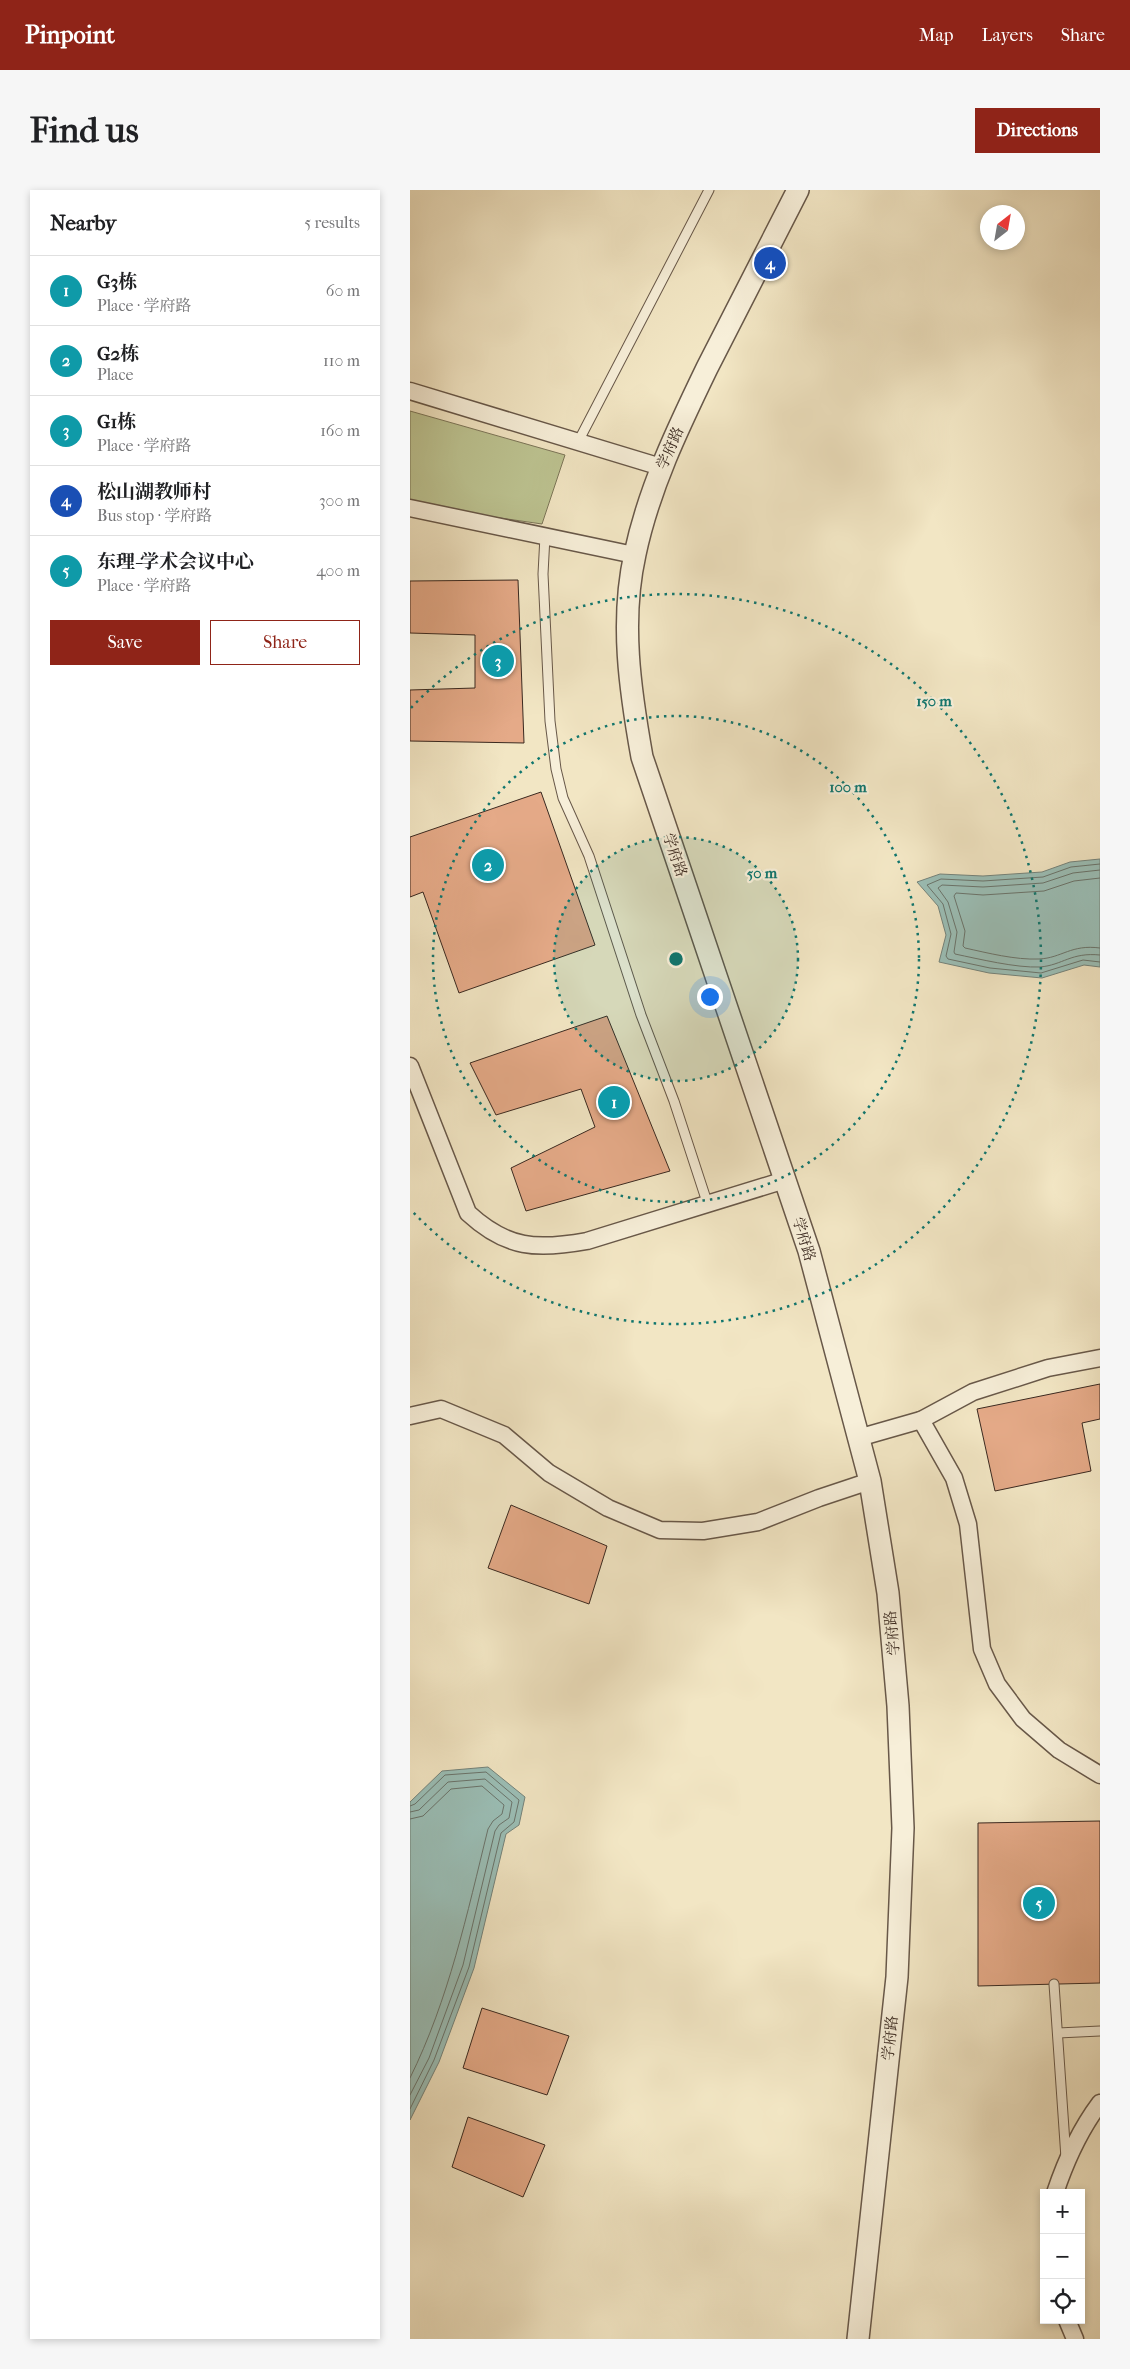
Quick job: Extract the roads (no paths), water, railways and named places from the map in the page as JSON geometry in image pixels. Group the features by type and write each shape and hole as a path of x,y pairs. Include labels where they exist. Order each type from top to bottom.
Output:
{"street":[{"name":"学府路","path":"798,190 728,326 655,482 634,555 628,621 630,691 642,757 809,1251 870,1481 888,1593 898,1706 903,1828 897,1977 858,2339"},
{"path":"410,391 661,467"},
{"path":"410,508 634,555"},
{"path":"410,1066 468,1213 483,1227 503,1239 527,1245 561,1246 587,1241 707,1202 785,1180"},
{"path":"858,1438 922,1420 973,1392 1048,1368 1100,1358"},
{"path":"410,1416 441,1409 504,1435 549,1473 608,1508 660,1530 703,1531 758,1522 819,1498 870,1481"},
{"path":"922,1420 954,1478 968,1524 973,1583 982,1649 997,1684 1023,1719 1060,1750 1100,1776"},
{"path":"1056,2189 1066,2160 1084,2124 1100,2103"},
{"path":"1069,2324 1075,2339"}],"lane":[{"path":"578,442 709,190"},
{"path":"545,536 543,574 550,721 556,769 564,798 589,856 641,1016 674,1101 707,1202"},
{"path":"1054,1984 1066,2160"},
{"path":"1058,2033 1100,2031"}],"water":[{"path":"1100,859 1100,967 1084,965 1042,978 989,973 939,962 946,935 938,906 917,882 940,874 983,876 1042,872 1070,862"},
{"path":"488,1767 525,1797 519,1825 506,1834 474,1968 439,2062 410,2120 410,1802 442,1771"}],"place":[{"name":"松山湖教师村","path":"770,263"},
{"name":"G1栋","path":"498,661"},
{"name":"G2栋","path":"488,865"},
{"name":"G3栋","path":"614,1102"},
{"name":"东理-学术会议中心","path":"1039,1903"}]}
